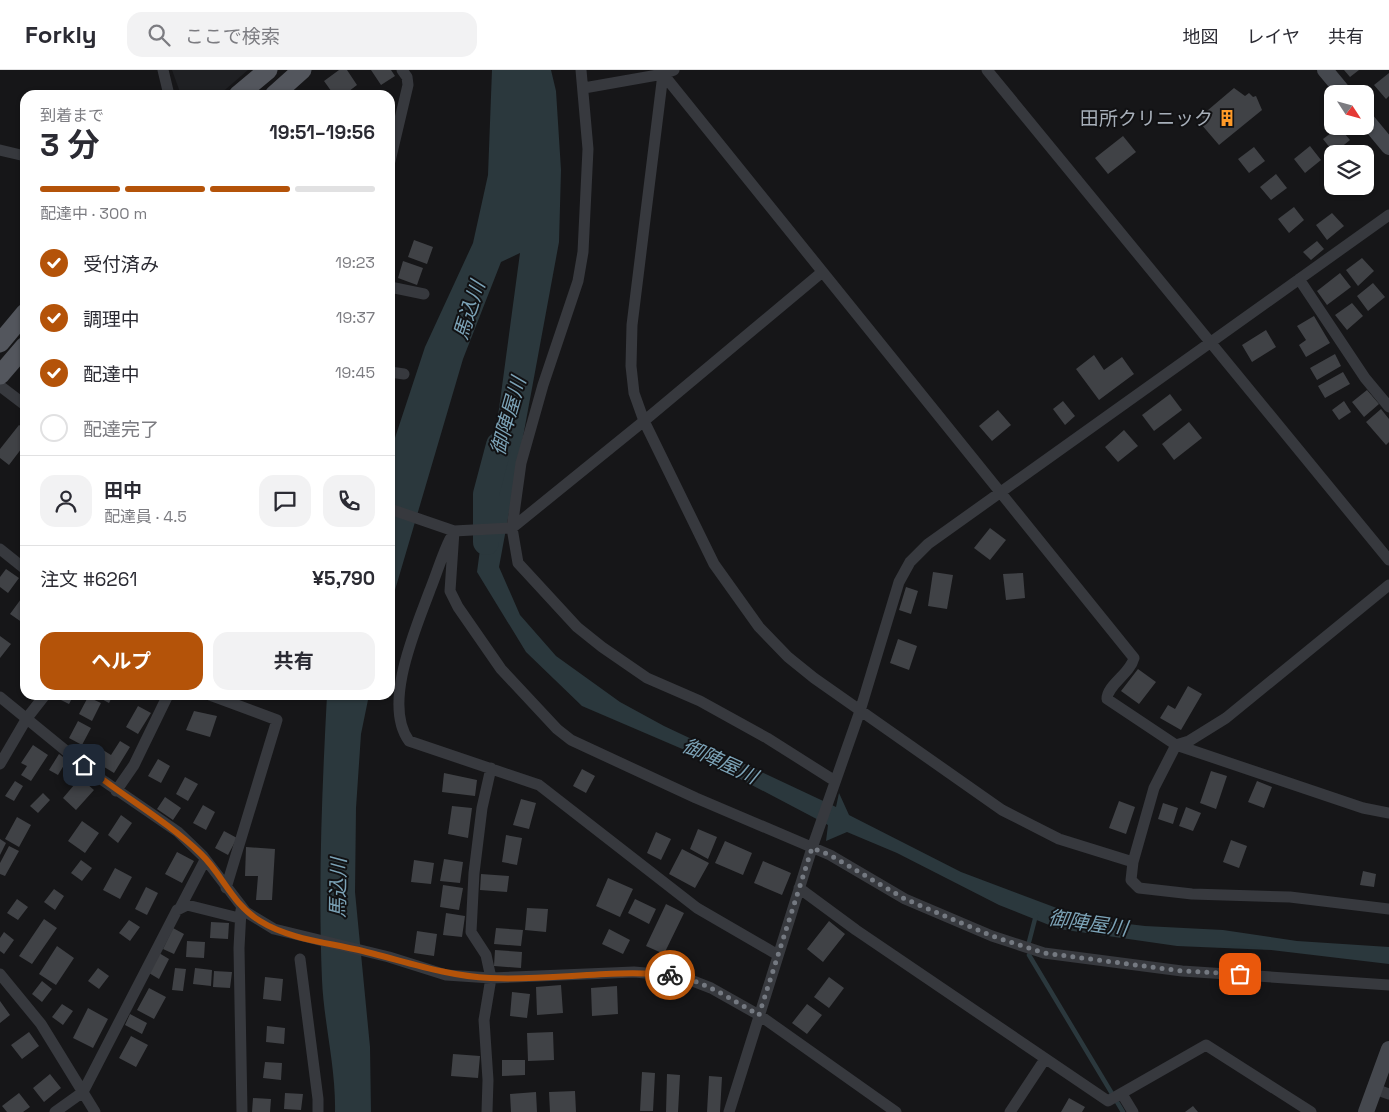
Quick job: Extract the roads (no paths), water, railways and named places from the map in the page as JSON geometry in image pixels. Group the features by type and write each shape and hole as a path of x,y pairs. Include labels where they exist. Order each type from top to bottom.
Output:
{"main road":[{"path":"244,90 268,70"},
{"path":"280,90 302,70"},
{"path":"0,343 20,318"},
{"path":"0,374 20,352"}],"street":[{"path":"163,70 168,90"},
{"path":"395,141 408,85 407,77 402,70"},
{"path":"581,70 588,149 588,183 578,281 526,441 512,528 518,562 577,627 602,648 647,678 700,701 768,738 834,784"},
{"path":"584,88 662,74 674,70"},
{"path":"987,70 1389,560"},
{"path":"1325,70 1338,85"},
{"path":"662,74 1134,658 1129,671 1108,693 1107,699 1176,745 1363,808 1389,813"},
{"path":"662,74 632,325 634,394 644,421 714,564 746,612 788,656 860,710 1002,810 1058,839 1133,862"},
{"path":"1374,129 1389,147"},
{"path":"0,150 20,155"},
{"path":"729,1112 813,844 860,710 895,594 906,567 928,544 1389,215"},
{"path":"395,511 449,529 512,528 644,421 821,272"},
{"path":"1300,279 1365,378 1389,407"},
{"path":"395,288 424,294"},
{"path":"395,373 404,374"},
{"path":"0,386 20,401"},
{"path":"449,529 408,652 399,714 402,730 409,741 539,785 697,908 778,956"},
{"path":"449,529 450,591 454,599 501,670 557,729 571,740 617,762 813,844 905,899 992,936 1044,953 1182,971 1389,985"},
{"path":"0,550 20,565"},
{"path":"1389,585 1226,718 1190,741 1176,745 1154,788 1133,862 1131,880 1139,888 1192,894 1290,897 1389,909"},
{"path":"0,697 116,791 178,832 205,860 226,888 240,912 242,1112"},
{"path":"0,764 27,718 41,700"},
{"path":"116,791 134,765 166,700"},
{"path":"223,700 277,720 226,888"},
{"path":"487,1112 488,1080 484,1020 491,978 486,956 471,932 474,873 482,808 491,768"},
{"path":"55,1112 83,1092 172,917 180,908 205,860"},
{"path":"799,888 856,930 1108,1101 1206,1045 1311,1112"},
{"path":"180,908 187,904 240,912 274,928 306,938 389,957 446,974 491,978 634,972 680,976 711,988 759,1015 896,1112"},
{"path":"300,959 318,1099 318,1112"},
{"path":"0,974 41,1024 95,1112"},
{"path":"1366,1112 1382,1091 1389,1049"},
{"path":"1010,1112 1045,1059"},
{"path":"1122,1094 1133,1112"}],"water":[{"name":"馬込川","path":"492,70 551,70 556,91 561,170 559,242 499,567 520,615 556,656 620,702 664,726 836,807 839,793 849,815 961,872 1086,919 1145,926 1223,930 1297,941 1389,947 1389,964 1271,950 1177,946 1059,929 999,905 897,853 847,832 826,841 828,825 687,751 582,706 526,652 477,572 520,253 501,262 463,359 395,590 395,438 425,347 473,243 488,175"},
{"name":"馬込川","path":"327,700 368,700 361,734 356,808 355,892 370,1047 371,1112 335,1112 334,1079 322,980 320,909"}],"waterway":[{"name":"御陣屋川","path":"486,542 486,494 499,445"},
{"path":"1029,942 1036,915"},
{"path":"1029,955 1123,1112"}],"place":[{"name":"田所クリニック","path":"1227,118"}]}
